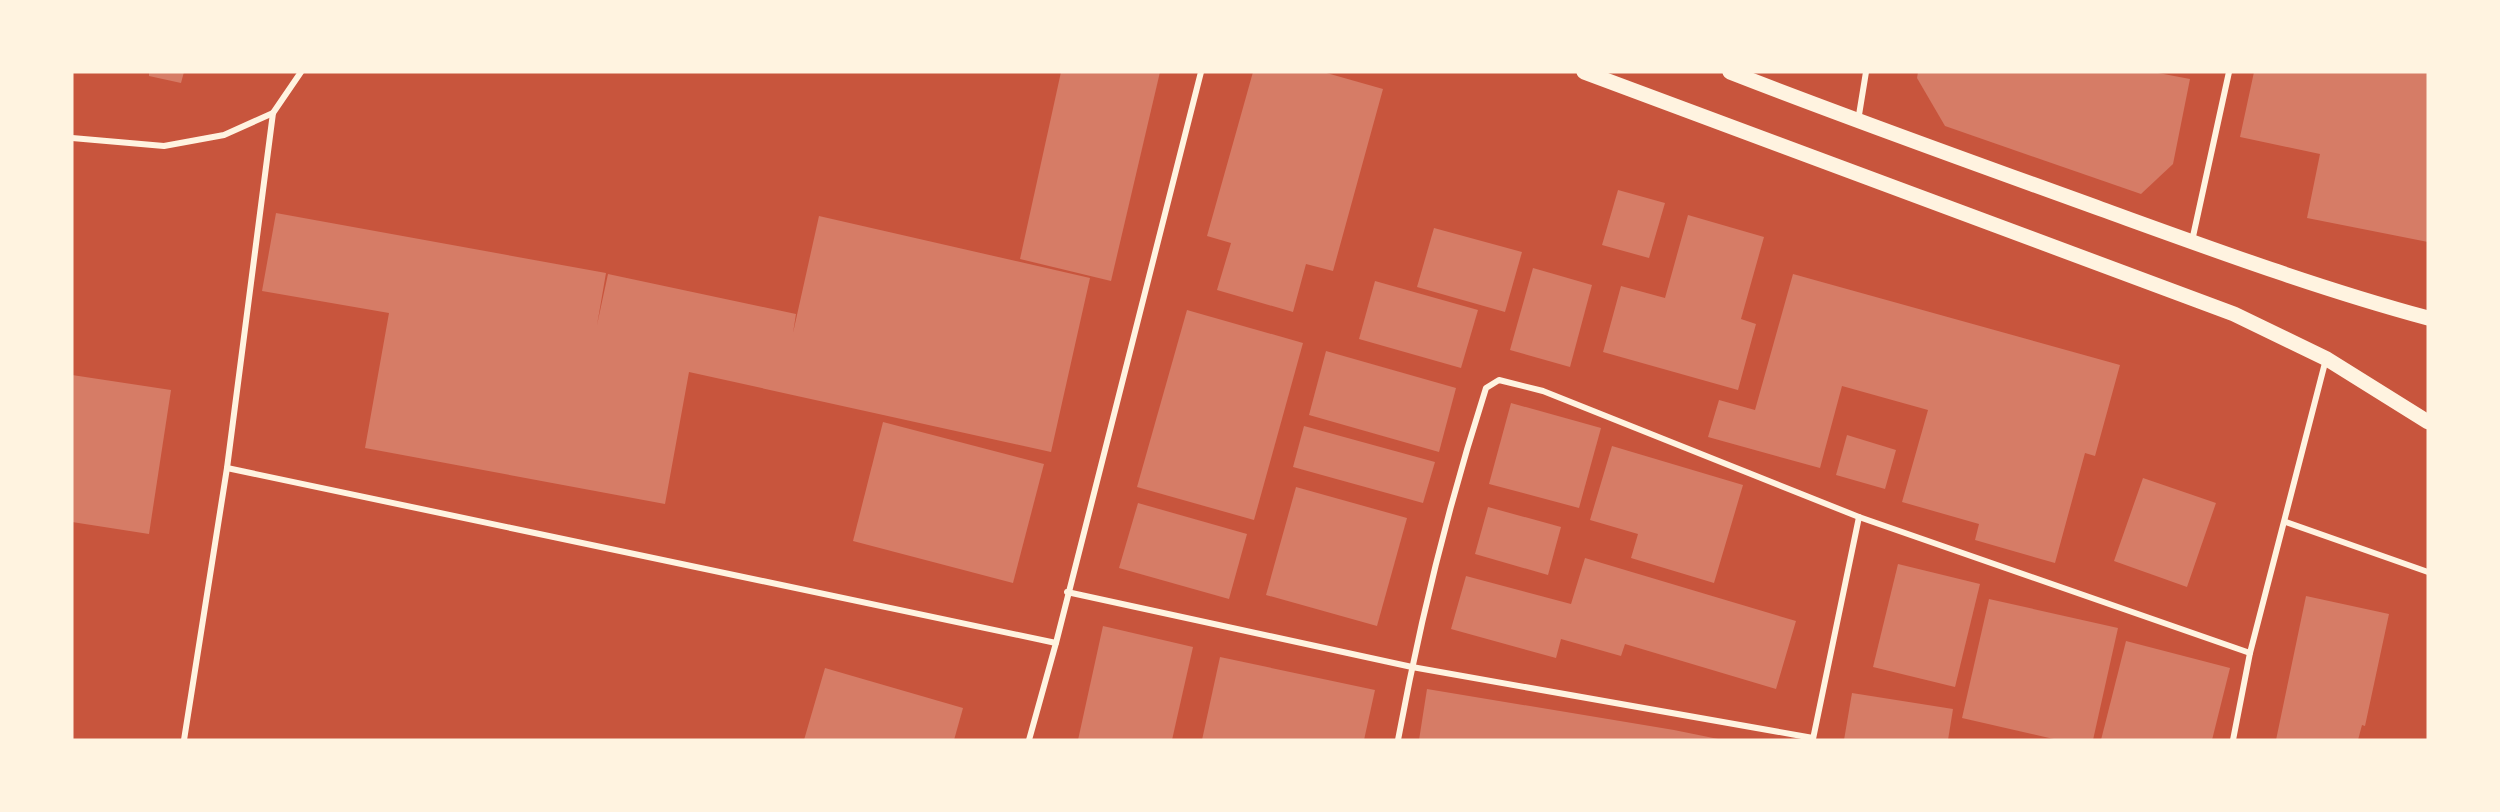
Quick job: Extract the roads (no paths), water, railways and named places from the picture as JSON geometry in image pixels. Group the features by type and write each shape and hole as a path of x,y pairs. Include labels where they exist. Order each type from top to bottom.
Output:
{"main road":[{"path":"1584,72 2234,314 2327,359 2428,422"},
{"path":"1730,72 1858,122 2192,242 2362,300 2428,318"}],"street":[{"path":"184,740 227,468 273,113 301,72"},
{"path":"1029,740 1056,643 1067,592 1201,72"},
{"path":"1858,122 1866,72"},
{"path":"2192,242 2229,72"},
{"path":"72,138 164,146 224,135 273,113"},
{"path":"2233,740 2250,653 2327,359"},
{"path":"1398,740 1412,667 1460,467 1486,388 1498,381 1543,391 1858,517 2250,653"},
{"path":"227,468 1056,643"},
{"path":"1067,592 1412,667 1813,739 1858,517"},
{"path":"2286,522 2428,572"}]}
